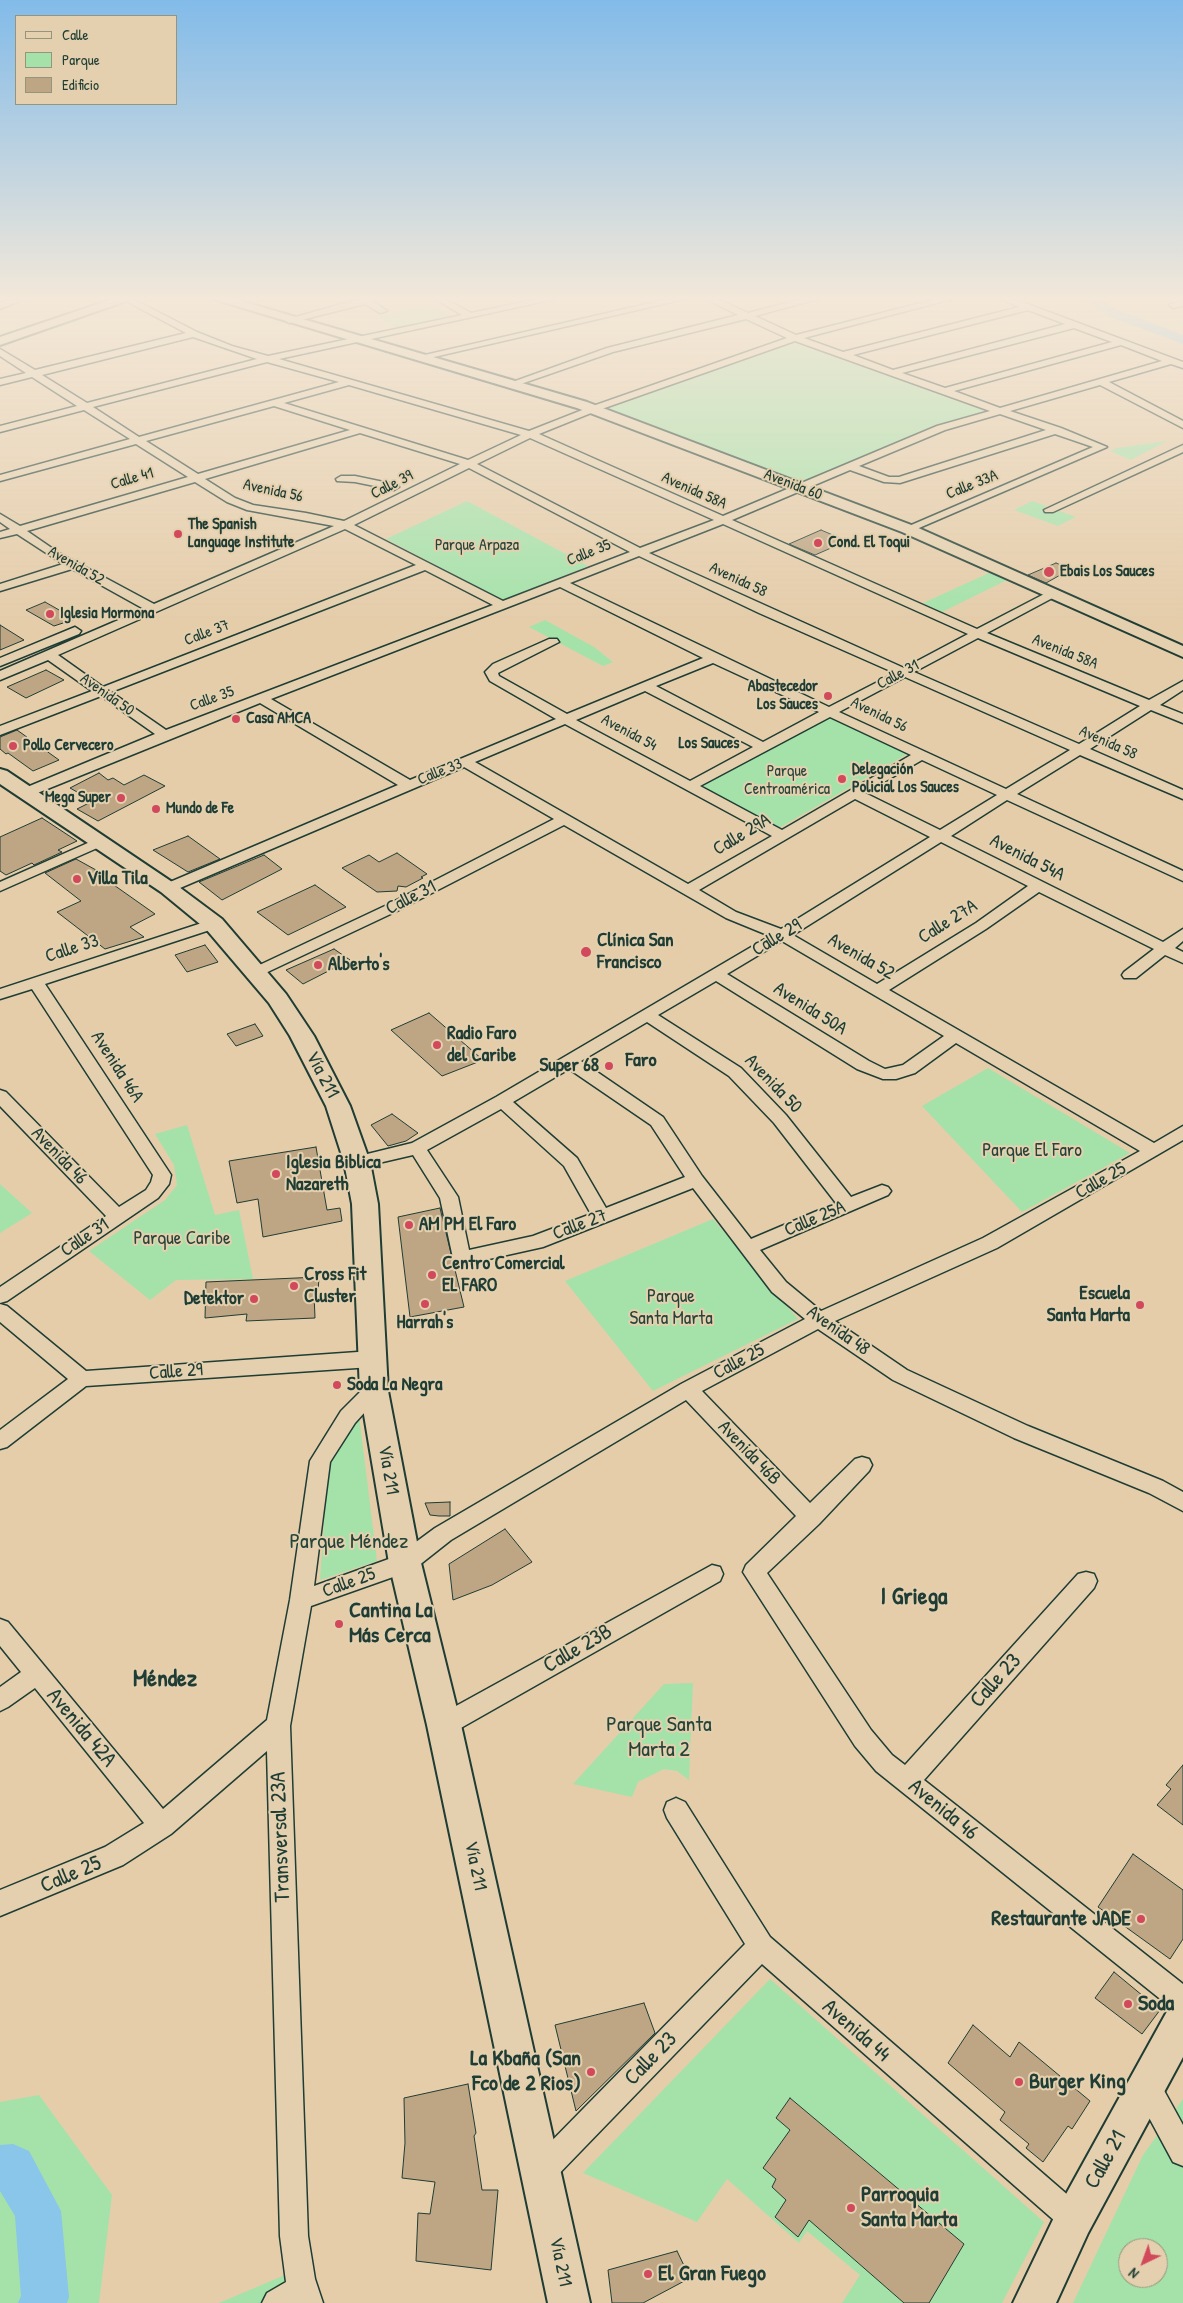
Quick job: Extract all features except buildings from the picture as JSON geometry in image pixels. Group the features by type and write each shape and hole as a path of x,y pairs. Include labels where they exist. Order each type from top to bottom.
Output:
{"main road":[{"name":"Avenida 60","path":"588,407 908,529 1183,652"},
{"name":"Vía 211","path":"0,775 168,888 214,924 257,972 278,999 302,1036 338,1106 357,1162 365,1204 374,1391 405,1563 444,1725 569,2303"},
{"name":"Calle 21","path":"1034,2303 1074,2219 1183,2019"}],"street":[{"path":"0,478 267,406"},
{"name":"Avenida 58","path":"285,406 469,464 639,552 763,610 1183,794"},
{"name":"Avenida 58A","path":"437,406 530,434 976,634 1183,719"},
{"path":"990,406 1057,430"},
{"name":"Calle 35","path":"25,793 165,735 721,521 941,428 1013,406"},
{"path":"1148,406 1183,425"},
{"path":"0,429 86,407"},
{"name":"Avenida 56","path":"86,407 231,500 251,508 328,520 345,525 503,605"},
{"name":"Calle 39","path":"437,467 516,429 588,407"},
{"name":"Calle 39","path":"0,676 155,610 345,525 588,407"},
{"name":"Calle 41","path":"0,535 360,430"},
{"name":"Calle 33A","path":"851,467 888,480 911,478 1057,430 1102,448 908,529"},
{"path":"1049,510 1183,448"},
{"name":"Calle 39","path":"341,479 398,485 377,496"},
{"path":"0,662 142,603 343,513"},
{"name":"Avenida 52","path":"0,517 72,565 155,610"},
{"path":"0,588 72,565"},
{"name":"Calle 37","path":"0,731 426,566"},
{"name":"Avenida 56","path":"561,583 713,658 1183,877"},
{"name":"Calle 31","path":"690,786 1054,593"},
{"name":"Avenida 54","path":"553,642 497,667 491,672 494,678 566,720 780,835"},
{"name":"Avenida 50","path":"49,655 165,735"},
{"name":"Calle 33","path":"168,888 713,658"},
{"name":"Calle 29","path":"357,1162 417,1148 502,1101 717,975 1006,795 1082,750 1183,685"},
{"path":"646,686 763,747"},
{"path":"262,699 409,785"},
{"name":"Calle 29A","path":"689,890 780,835 920,755"},
{"name":"Avenida 52","path":"465,762 730,915 782,935 1154,1151"},
{"name":"Avenida 54A","path":"854,793 1183,958"},
{"name":"Calle 31","path":"257,972 392,908 563,820"},
{"path":"0,887 99,842"},
{"name":"Calle 27A","path":"878,990 981,926 1038,886"},
{"name":"Calle 33","path":"0,994 214,924"},
{"path":"1130,975 1183,934"},
{"name":"Avenida 50A","path":"717,975 863,1065 884,1074 896,1074 909,1069 956,1036"},
{"name":"Avenida 46A","path":"36,982 162,1175"},
{"name":"Avenida 50","path":"648,1016 735,1072 780,1119 847,1205"},
{"name":"Avenida 48","path":"569,1062 630,1101 657,1121 696,1180 779,1287 820,1320 900,1374 1021,1432 1156,1487 1183,1502"},
{"name":"Avenida 46","path":"0,1096 117,1216"},
{"path":"502,1101 571,1162 602,1217"},
{"name":"Calle 25","path":"301,1600 405,1563 442,1534 688,1389 820,1320 990,1243 1154,1151 1183,1132"},
{"name":"Calle 27","path":"417,1148 449,1197 462,1258 536,1242 696,1180"},
{"name":"Calle 31","path":"0,1296 152,1194 160,1184 162,1175"},
{"name":"Calle 25A","path":"748,1248 847,1205 882,1192"},
{"path":"0,1312 82,1379 0,1441"},
{"name":"Calle 29","path":"82,1379 372,1359"},
{"name":"Avenida 46B","path":"688,1389 811,1518"},
{"name":"Transversal 23A","path":"306,2296 294,2236 278,1726 301,1600 320,1460 348,1417 374,1391"},
{"path":"811,1518 862,1465"},
{"name":"Avenida 46","path":"811,1518 754,1572 863,1738 884,1763 1183,2001"},
{"name":"Calle 23B","path":"444,1725 712,1574"},
{"name":"Calle 23","path":"907,1781 1086,1581"},
{"name":"Avenida 42A","path":"0,1628 162,1826"},
{"path":"0,1700 36,1674"},
{"name":"Calle 25","path":"0,1903 114,1856 162,1826 278,1726"},
{"name":"Avenida 44","path":"676,1810 761,1946 1074,2219"},
{"name":"Calle 23","path":"541,2172 761,1946"},
{"path":"1146,2086 1183,2152"},
{"path":"276,2303 306,2296"}],"green space":[{"path":"614,406 972,406 985,411 936,427 801,484 607,409"},
{"path":"1167,441 1131,460 1110,451 1117,448"},
{"name":"Parque Arpaza","path":"467,501 588,566 503,600 386,539"},
{"path":"1032,501 1047,506 1042,509 1052,513 1057,510 1076,517 1058,526 1014,510"},
{"path":"991,572 1009,579 942,612 923,603"},
{"path":"545,620 594,647 613,662 603,666 529,627"},
{"name":"Parque Centroamérica","path":"831,717 909,753 779,828 700,787"},
{"name":"Parque El Faro","path":"988,1068 1130,1153 1022,1212 922,1106"},
{"name":"Parque Caribe","path":"187,1125 215,1215 239,1210 253,1279 176,1280 150,1300 89,1251 165,1200 177,1185 174,1165 155,1134"},
{"path":"0,1184 32,1213 0,1233"},
{"name":"Parque Santa Marta","path":"713,1219 798,1319 653,1391 565,1281"},
{"name":"Parque Méndez","path":"359,1415 377,1561 320,1580 327,1482 331,1458"},
{"name":"Parque Santa Marta 2","path":"693,1683 689,1780 677,1771 664,1769 638,1782 632,1797 573,1784 664,1684"},
{"path":"770,1979 1044,2222 1002,2303 929,2303 964,2244 790,2098 776,2118 790,2130 763,2168 776,2179 772,2187 904,2303 842,2303 860,2275 807,2231 799,2243 727,2179 697,2222 583,2173"},
{"path":"39,2095 112,2195 99,2303 0,2303 0,2102"},
{"path":"1183,2099 1183,2303 1073,2303 1143,2155"},
{"path":"285,2275 290,2303 219,2303"}],"waterway":[{"path":"0,2168 13,2167 38,2211 45,2297 42,2303"}],"place":[{"name":"The Spanish Language Institute","path":"178,534"},
{"name":"Cond. El Toqui","path":"818,543"},
{"name":"Ebais Los Sauces","path":"1049,572"},
{"name":"Iglesia Mormona","path":"50,614"},
{"name":"Abastecedor Los Sauces","path":"828,696"},
{"name":"Casa AMCA","path":"236,719"},
{"name":"Pollo Cervecero","path":"13,746"},
{"name":"Delegación Policial Los Sauces","path":"842,779"},
{"name":"Mega Super","path":"121,798"},
{"name":"Mundo de Fe","path":"156,809"},
{"name":"Villa Tila","path":"77,879"},
{"name":"Clínica San Francisco","path":"586,952"},
{"name":"Alberto's","path":"318,965"},
{"name":"Radio Faro del Caribe","path":"437,1045"},
{"name":"Super 68","path":"609,1066"},
{"name":"Iglesia Biblica Nazareth","path":"276,1174"},
{"name":"AM PM El Faro","path":"409,1225"},
{"name":"Centro Comercial EL FARO","path":"432,1275"},
{"name":"Cross Fit Cluster","path":"294,1286"},
{"name":"Detektor","path":"254,1299"},
{"name":"Harrah's","path":"425,1304"},
{"name":"Escuela Santa Marta","path":"1140,1305"},
{"name":"Soda La Negra","path":"337,1385"},
{"name":"Cantina La Más Cerca","path":"339,1624"},
{"name":"Restaurante JADE","path":"1141,1919"},
{"name":"Soda","path":"1128,2004"},
{"name":"La Kbaña (San Fco de 2 Rios)","path":"591,2072"},
{"name":"Burger King","path":"1019,2082"},
{"name":"Parroquia Santa Marta","path":"851,2208"},
{"name":"El Gran Fuego","path":"648,2274"}],"district":[{"name":"Los Sauces","path":"709,744"},
{"name":"Faro","path":"641,1061"},
{"name":"I Griega","path":"914,1598"},
{"name":"Méndez","path":"165,1680"}]}
